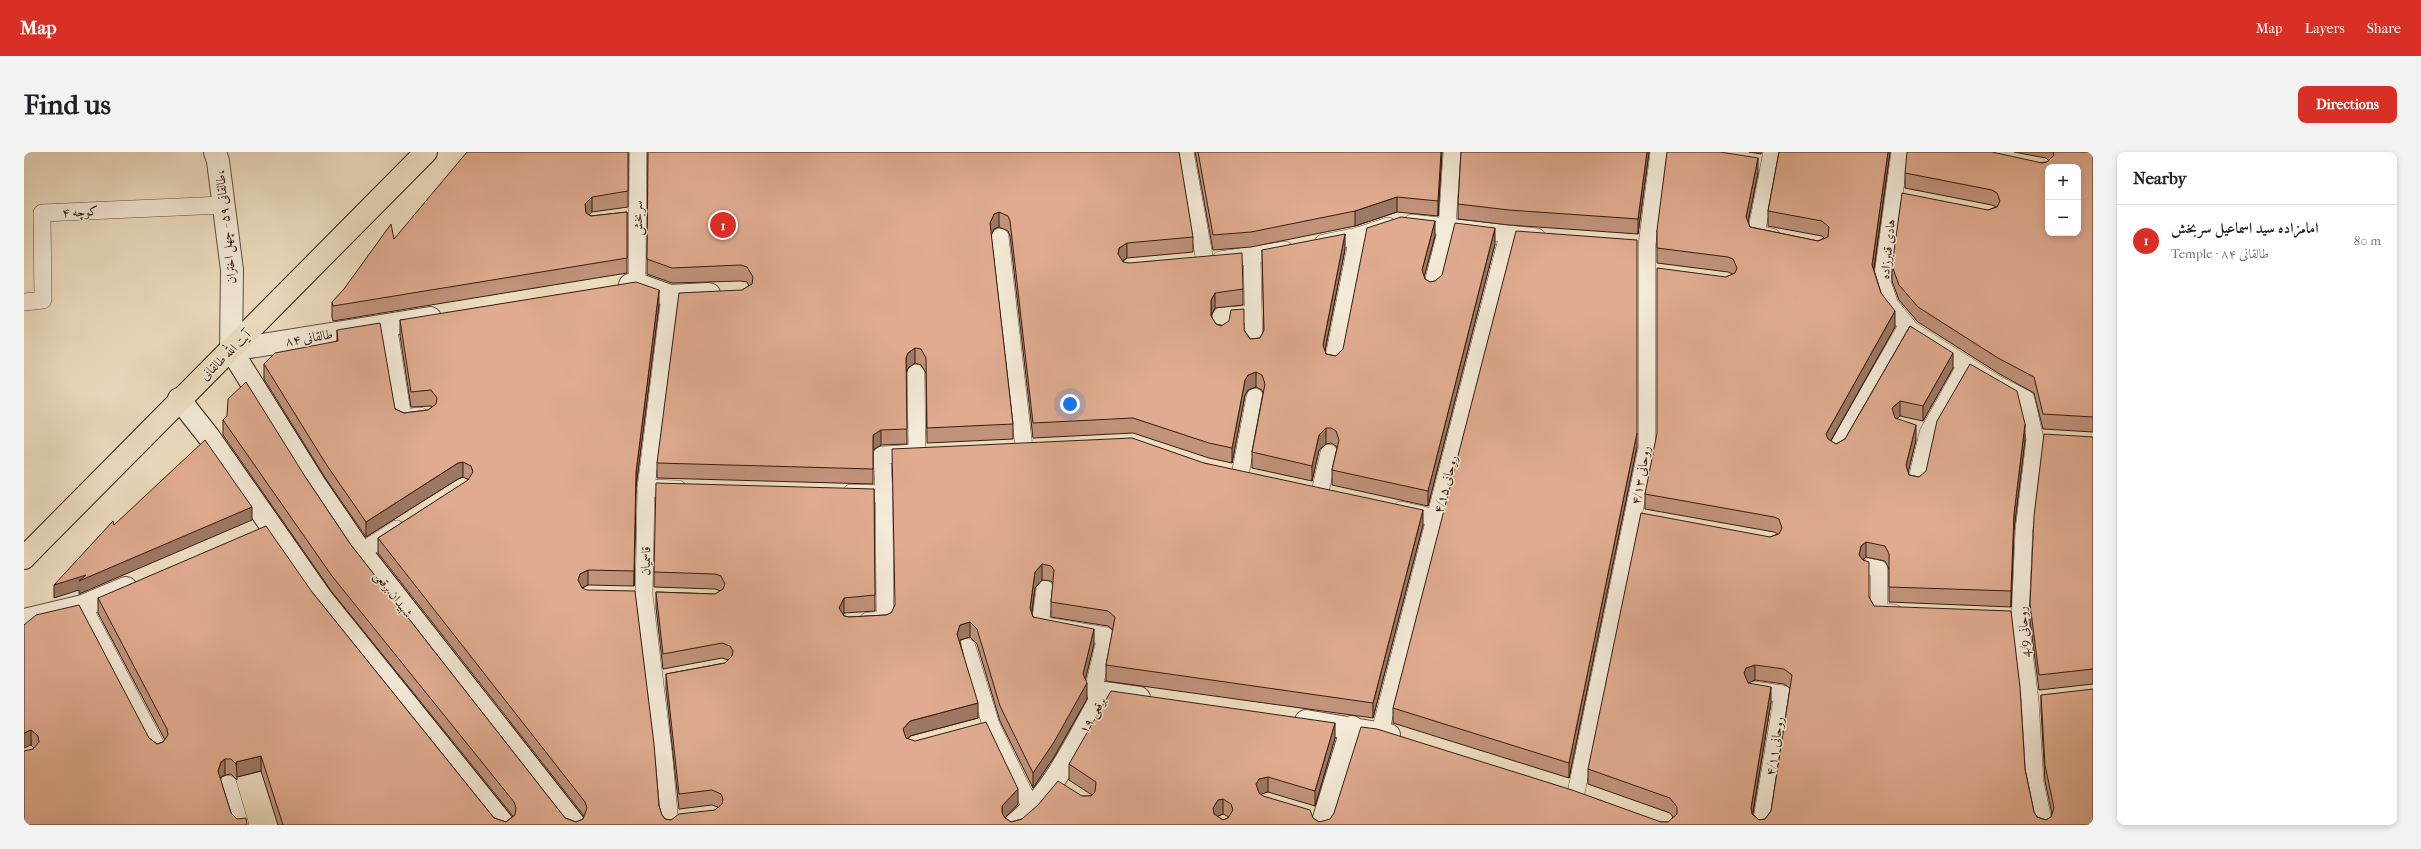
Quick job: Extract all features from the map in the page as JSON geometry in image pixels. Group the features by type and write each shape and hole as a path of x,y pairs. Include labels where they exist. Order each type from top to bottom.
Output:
{"main road":[{"name":"آیت الله طالقانی","path":"24,558 179,399 231,350 426,152"}],"street":[{"name":"طالقانی ۵۹ - چهل اختران،","path":"215,152 232,270 231,350"},
{"path":"613,288 636,284 670,296 733,293"},
{"name":"طالقانی ۸۴","path":"231,350 450,314"},
{"name":"شهیدان برقعی","path":"231,350 316,486 361,552 518,749 575,825"},
{"path":"179,399 209,437 322,599 504,825"},
{"path":"249,535 270,526"},
{"path":"24,620 83,606 148,578"},
{"name":"برقعی ۱۹","path":"1014,825 1060,786 1104,693 1158,701"},
{"path":"1282,718 1380,732 1410,741"},
{"path":"1319,819 1352,728"},
{"path":"1554,786 1598,801"}],"lane":[{"name":"سربخش","path":"636,284 630,216 638,152"},
{"path":"1185,152 1197,262 1252,257 1358,236 1400,222 1508,235 1554,238"},
{"path":"1432,287 1447,228 1452,152"},
{"name":"روحانی ۴/۱۳","path":"1576,793 1641,519 1647,448 1655,273 1640,244 1658,152"},
{"name":"هادی قنبرزاده","path":"1900,152 1901,197 1882,282 1890,305 1911,330 1966,365 2026,399 2043,440"},
{"path":"1766,160 1756,234 1792,241"},
{"name":"کوچه ۴","path":"24,302 42,300 42,213 223,205"},
{"name":"روحانی ۴/۱۵","path":"1380,732 1508,235"},
{"path":"1000,236 1024,448"},
{"path":"1333,362 1358,236"},
{"path":"1252,257 1254,345"},
{"name":"قاسمیان","path":"670,296 646,488 645,596 662,680 674,821"},
{"path":"1221,331 1221,316 1253,314"},
{"path":"388,324 403,418 426,415"},
{"path":"1836,450 1907,326"},
{"path":"1916,483 1922,431 1966,365"},
{"path":"849,622 884,620 884,494 882,456 925,452 916,373"},
{"path":"1241,475 1255,397"},
{"name":"روحانی 4/9","path":"2043,440 2024,530 2012,616 2038,700 2035,782 2044,825"},
{"path":"1321,493 1329,453"},
{"path":"646,488 694,489"},
{"path":"836,493 884,494"},
{"path":"1382,506 1436,518"},
{"path":"361,552 412,519"},
{"path":"1869,567 1879,569 1879,612 1910,613"},
{"path":"1045,589 1040,625 1106,636 1093,691 1104,693"},
{"path":"83,606 158,749"},
{"path":"967,647 984,727 1032,810"},
{"name":"روحانی ۴/۱۱","path":"1754,690 1783,694 1761,825"},
{"path":"228,784 240,825"}],"building":[{"path":"467,152 628,152 628,191 592,197 585,204 586,213 591,216 627,212 627,258 333,306 332,302 344,289 391,224 394,239"},
{"path":"648,152 1179,152 1193,237 1127,243 1119,248 1118,254 1123,262 1129,263 1242,253 1243,289 1215,293 1211,300 1211,316 1216,324 1221,326 1229,321 1231,310 1244,309 1244,330 1250,339 1260,338 1264,330 1262,250 1345,234 1323,345 1326,354 1336,356 1343,349 1367,228 1401,217 1435,221 1422,270 1425,279 1430,282 1435,281 1442,275 1455,223 1495,228 1428,491 1332,470 1339,440 1336,431 1331,428 1326,428 1319,435 1312,466 1252,452 1265,384 1262,375 1256,372 1248,375 1245,380 1232,448 1209,443 1133,418 1033,423 1010,221 1008,216 999,212 994,214 990,223 1013,424 927,428 926,358 921,349 915,348 908,353 906,358 907,429 881,430 873,435 873,469 657,463 679,293 742,290 752,284 753,277 747,267 741,265 672,268 647,259"},
{"path":"1198,152 1441,152 1438,201 1397,197 1355,211 1251,232 1213,235"},
{"path":"1461,152 1647,152 1638,219 1509,210 1458,204"},
{"path":"1667,152 1720,152 1758,158 1746,217 1750,227 1818,241 1828,237 1829,227 1822,221 1768,211 1779,152 1888,152 1872,265 1881,293 1895,311 1826,434 1828,439 1836,444 1845,439 1910,326 1953,353 1923,406 1900,401 1892,408 1895,418 1916,425 1906,465 1909,475 1919,477 1926,471 1937,421 1970,364 2017,391 2025,424 2014,514 2011,591 1889,587 1889,554 1885,546 1866,542 1861,546 1859,555 1863,560 1869,562 1869,597 1874,606 2011,611 2020,687 2025,769 2034,812 2037,817 2046,820 2051,817 2054,808 2045,765 2041,695 2093,689 2093,825 283,825 261,756 236,762 237,765 231,759 225,759 221,762 218,771 231,813 237,819 246,818 247,825 24,825 24,751 33,749 39,742 38,736 31,730 24,733 24,625 36,615 79,605 149,738 157,744 163,742 168,735 167,729 98,598 266,526 312,592 494,818 506,822 515,815 516,808 514,802 332,576 223,420 227,416 228,399 246,382 306,478 351,545 565,818 576,822 583,819 587,808 585,802 378,538 468,480 473,472 471,466 463,462 458,463 366,522 326,464 264,364 275,353 338,341 337,330 380,323 395,409 404,413 428,410 436,404 437,398 431,390 411,392 400,320 636,282 659,290 636,472 634,571 588,570 580,574 578,580 582,588 587,590 635,591 654,744 659,806 665,819 671,820 679,814 715,810 722,804 723,799 721,794 712,790 679,794 666,674 725,663 732,656 733,651 730,646 722,643 663,654 656,592 715,594 723,589 725,584 721,576 715,574 654,572 656,483 874,489 875,595 844,598 839,608 844,616 849,617 886,615 891,613 895,605 892,449 1132,438 1204,463 1423,510 1373,703 1106,665 1115,617 1108,611 1051,602 1054,570 1051,566 1042,564 1035,572 1030,608 1033,617 1094,629 1083,674 1087,683 1054,742 1033,773 1000,706 977,629 970,622 960,625 957,634 978,703 910,721 903,729 906,738 915,741 986,722 1018,789 1002,806 1002,813 1005,818 1011,822 1022,819 1038,805 1058,781 1082,796 1091,796 1095,792 1096,782 1069,764 1111,691 1335,723 1315,791 1268,777 1259,779 1256,784 1259,793 1263,796 1310,810 1313,818 1319,822 1330,819 1334,813 1361,727 1377,729 1572,790 1661,822 1668,822 1677,814 1677,807 1670,798 1588,769 1641,513 1770,537 1779,534 1782,528 1779,519 1774,517 1645,494 1657,433 1657,268 1726,277 1735,273 1737,268 1733,259 1728,257 1657,248 1657,230","holes":["1755,665 1784,669 1792,675 1771,811 1765,819 1759,820 1752,814 1751,808 1771,687 1748,683 1744,673 1746,668","1223,799 1231,804 1233,810 1228,818 1223,820 1214,814 1213,808 1218,800"]},
{"path":"1907,152 1992,152 2042,163 2047,162 2054,155 2053,152 2093,152 2093,417 2043,414 2034,377 1998,358 1918,307 1899,285 1892,266 1902,193 1988,210 1997,207 2000,201 1997,193 1992,190 1905,173"},
{"path":"1516,231 1637,240 1637,433 1569,763 1393,708"},
{"path":"2044,434 2093,437 2093,669 2039,675 2030,604 2034,516"},
{"path":"205,440 252,507 79,581 86,575 54,585 113,521 114,525"}],"place":[{"name":"امامزاده سید اسماعیل سربخش","path":"723,225"}]}
